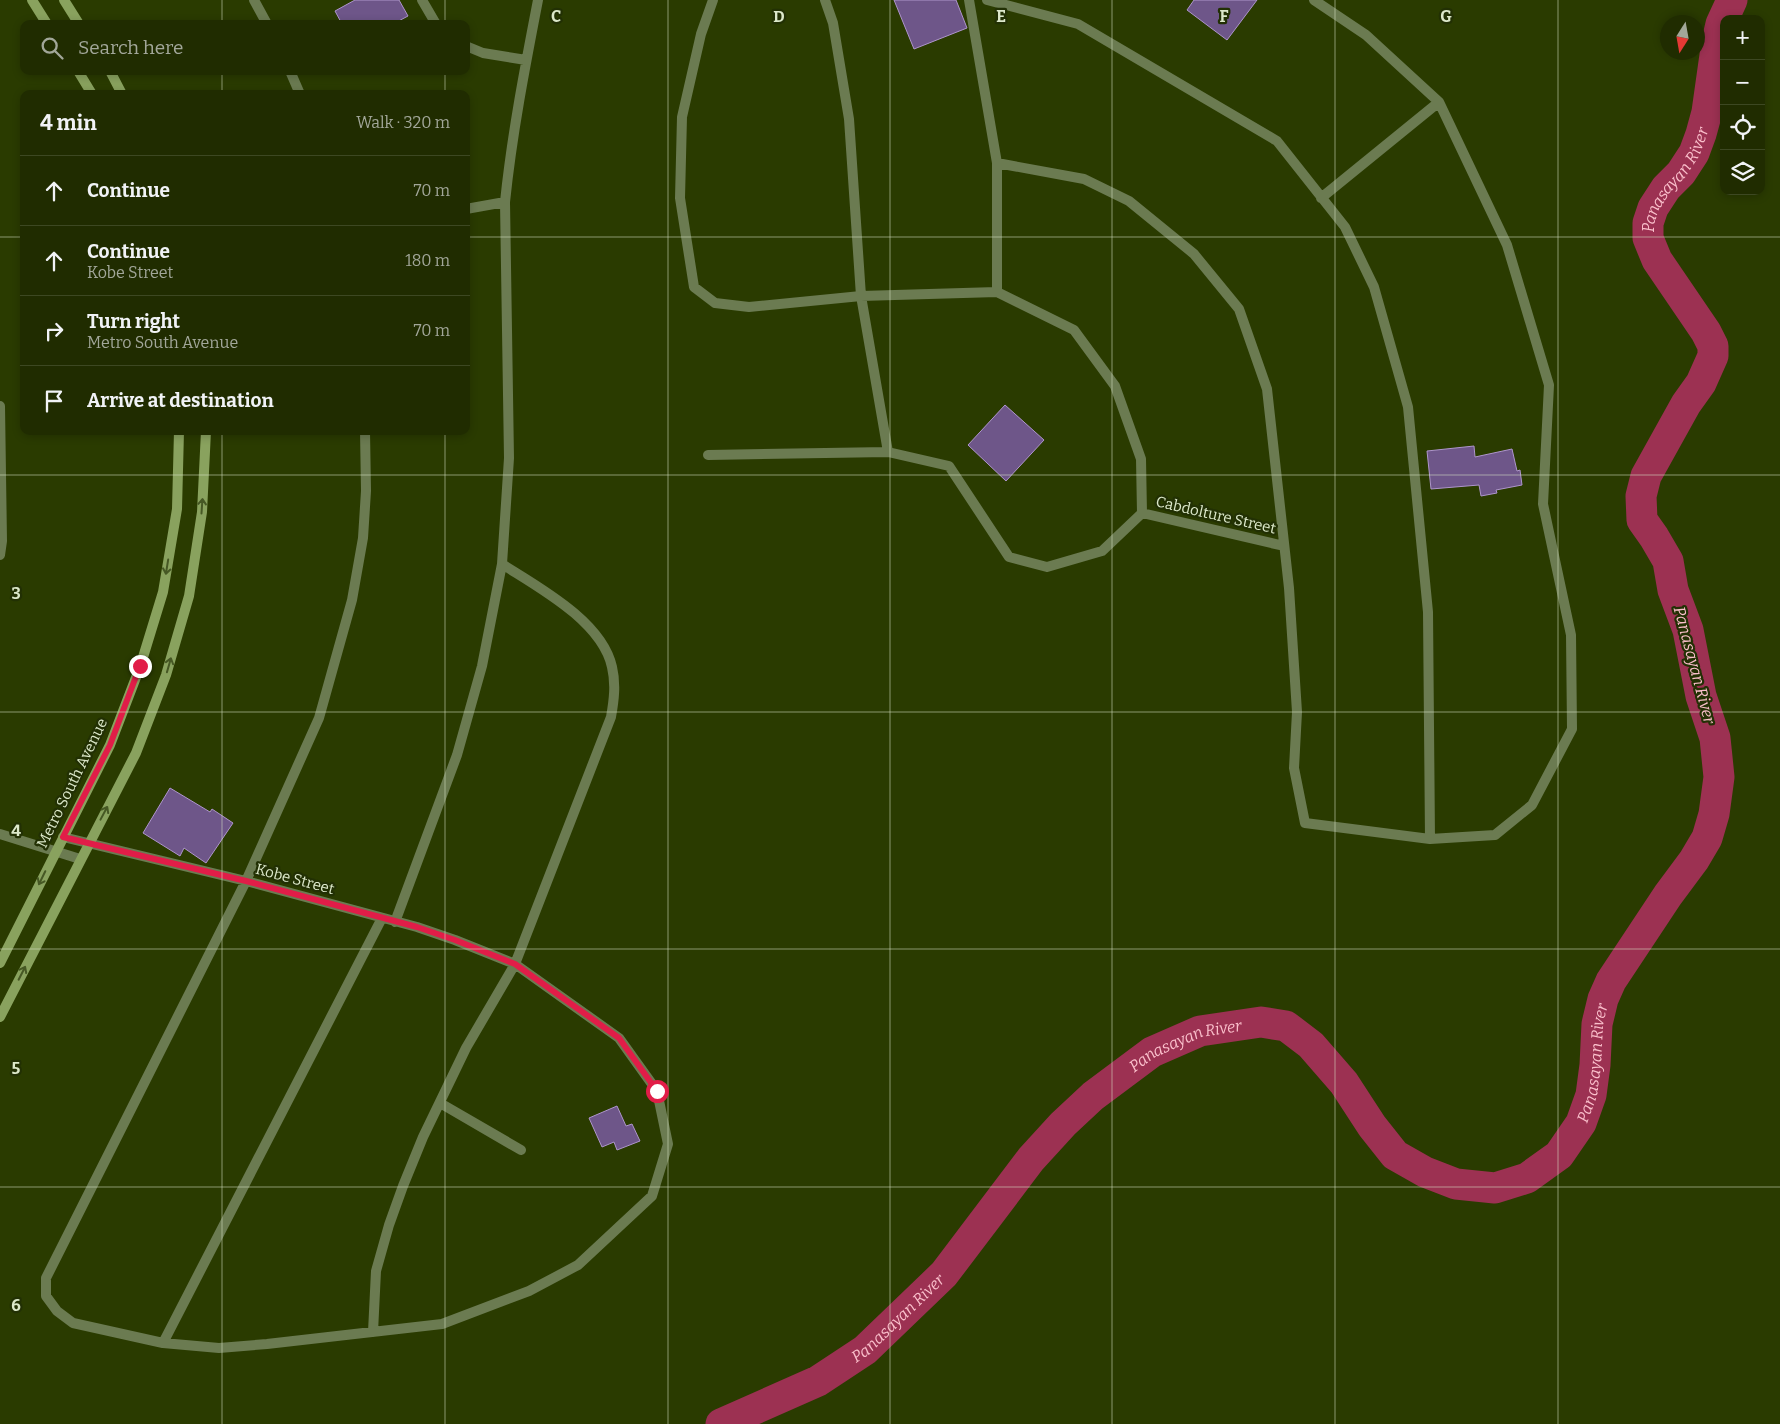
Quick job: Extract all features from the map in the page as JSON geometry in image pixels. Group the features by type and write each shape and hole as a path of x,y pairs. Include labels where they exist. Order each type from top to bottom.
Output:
{"street":[{"path":"32,0 44,20"},
{"path":"64,0 76,20"},
{"path":"254,0 265,20"},
{"path":"422,0 434,20"},
{"path":"395,922 457,756 482,666 502,564 509,458 505,202 508,169 538,0"},
{"path":"708,455 888,452 949,466 1009,557 1047,567 1102,551 1142,513 1141,459 1115,386 1074,330 997,292 861,296 749,307 715,303 694,286 680,198 682,117 701,34 713,0"},
{"path":"825,0 833,23 849,119 861,296 888,452"},
{"path":"970,0 997,164 997,292"},
{"path":"987,0 1078,24 1277,141 1345,227 1374,287 1408,407 1428,612 1430,839"},
{"path":"997,164 1084,179 1129,201 1194,254 1239,309 1268,389 1284,546 1297,712 1294,768 1306,823 1430,839 1495,835 1532,805 1572,729 1571,635 1543,504 1549,385 1507,245 1440,102 1366,35 1314,0"},
{"path":"470,48 483,53 526,60"},
{"path":"80,75 90,90"},
{"path":"112,75 120,90"},
{"path":"292,75 298,90"},
{"path":"1321,198 1440,102"},
{"path":"470,208 505,202"},
{"path":"0,406 2,541 0,555"},
{"name":"Metro South Avenue","path":"0,964 110,745 140,666 163,592 177,509 179,435"},
{"path":"0,1017 80,858 136,753 166,675 189,596 202,512 206,435"},
{"name":"Kobe Street","path":"63,837 246,881 382,918 455,940 515,964 619,1038 657,1091 668,1144 652,1196 578,1265 529,1291 442,1324 219,1348 164,1343 73,1323 56,1311 46,1296 46,1278 246,881 319,718 352,600 363,538 366,491 365,435"},
{"name":"Cabdolture Street","path":"1142,513 1284,546"},
{"path":"373,1332 376,1270 403,1186 466,1048 515,964 611,717 615,691 612,665 601,641 566,605 502,564"},
{"path":"0,834 80,858"},
{"path":"164,1343 382,918"},
{"path":"440,1103 521,1150"}],"building":[{"path":"355,0 399,0 408,16 400,20 340,20 335,11"},
{"path":"894,0 956,0 967,28 914,49"},
{"path":"1194,0 1257,0 1227,40 1187,10"},
{"path":"1005,405 1044,440 1006,481 968,445"},
{"path":"1474,446 1475,457 1512,449 1517,471 1520,470 1522,485 1496,490 1497,493 1481,496 1479,485 1431,489 1427,451"},
{"path":"170,788 210,812 212,809 233,823 206,863 184,848 180,856 143,833"},
{"path":"617,1106 626,1126 632,1124 640,1141 617,1150 614,1142 602,1147 589,1118"}],"waterway":[{"name":"Panasayan River","path":"721,1424 818,1381 865,1350 944,1274 1031,1159 1063,1124 1093,1096 1152,1052 1200,1031 1261,1022 1286,1026 1311,1045 1344,1083 1372,1126 1395,1155 1425,1172 1456,1184 1495,1188 1527,1178 1559,1155 1581,1123 1591,1095 1597,1024 1603,999 1611,981 1668,895 1694,860 1707,838 1714,814 1719,777 1715,738 1701,696 1688,630 1673,590 1668,561 1642,520 1641,496 1646,476 1686,404 1701,383 1713,356 1713,346 1706,332 1657,260 1648,238 1648,223 1653,208 1666,188 1681,173 1694,153 1707,112 1721,24 1732,0"}],"route":[{"path":"140,666 110,745 63,837 246,881 417,927 515,964 619,1038 657,1091"}]}
